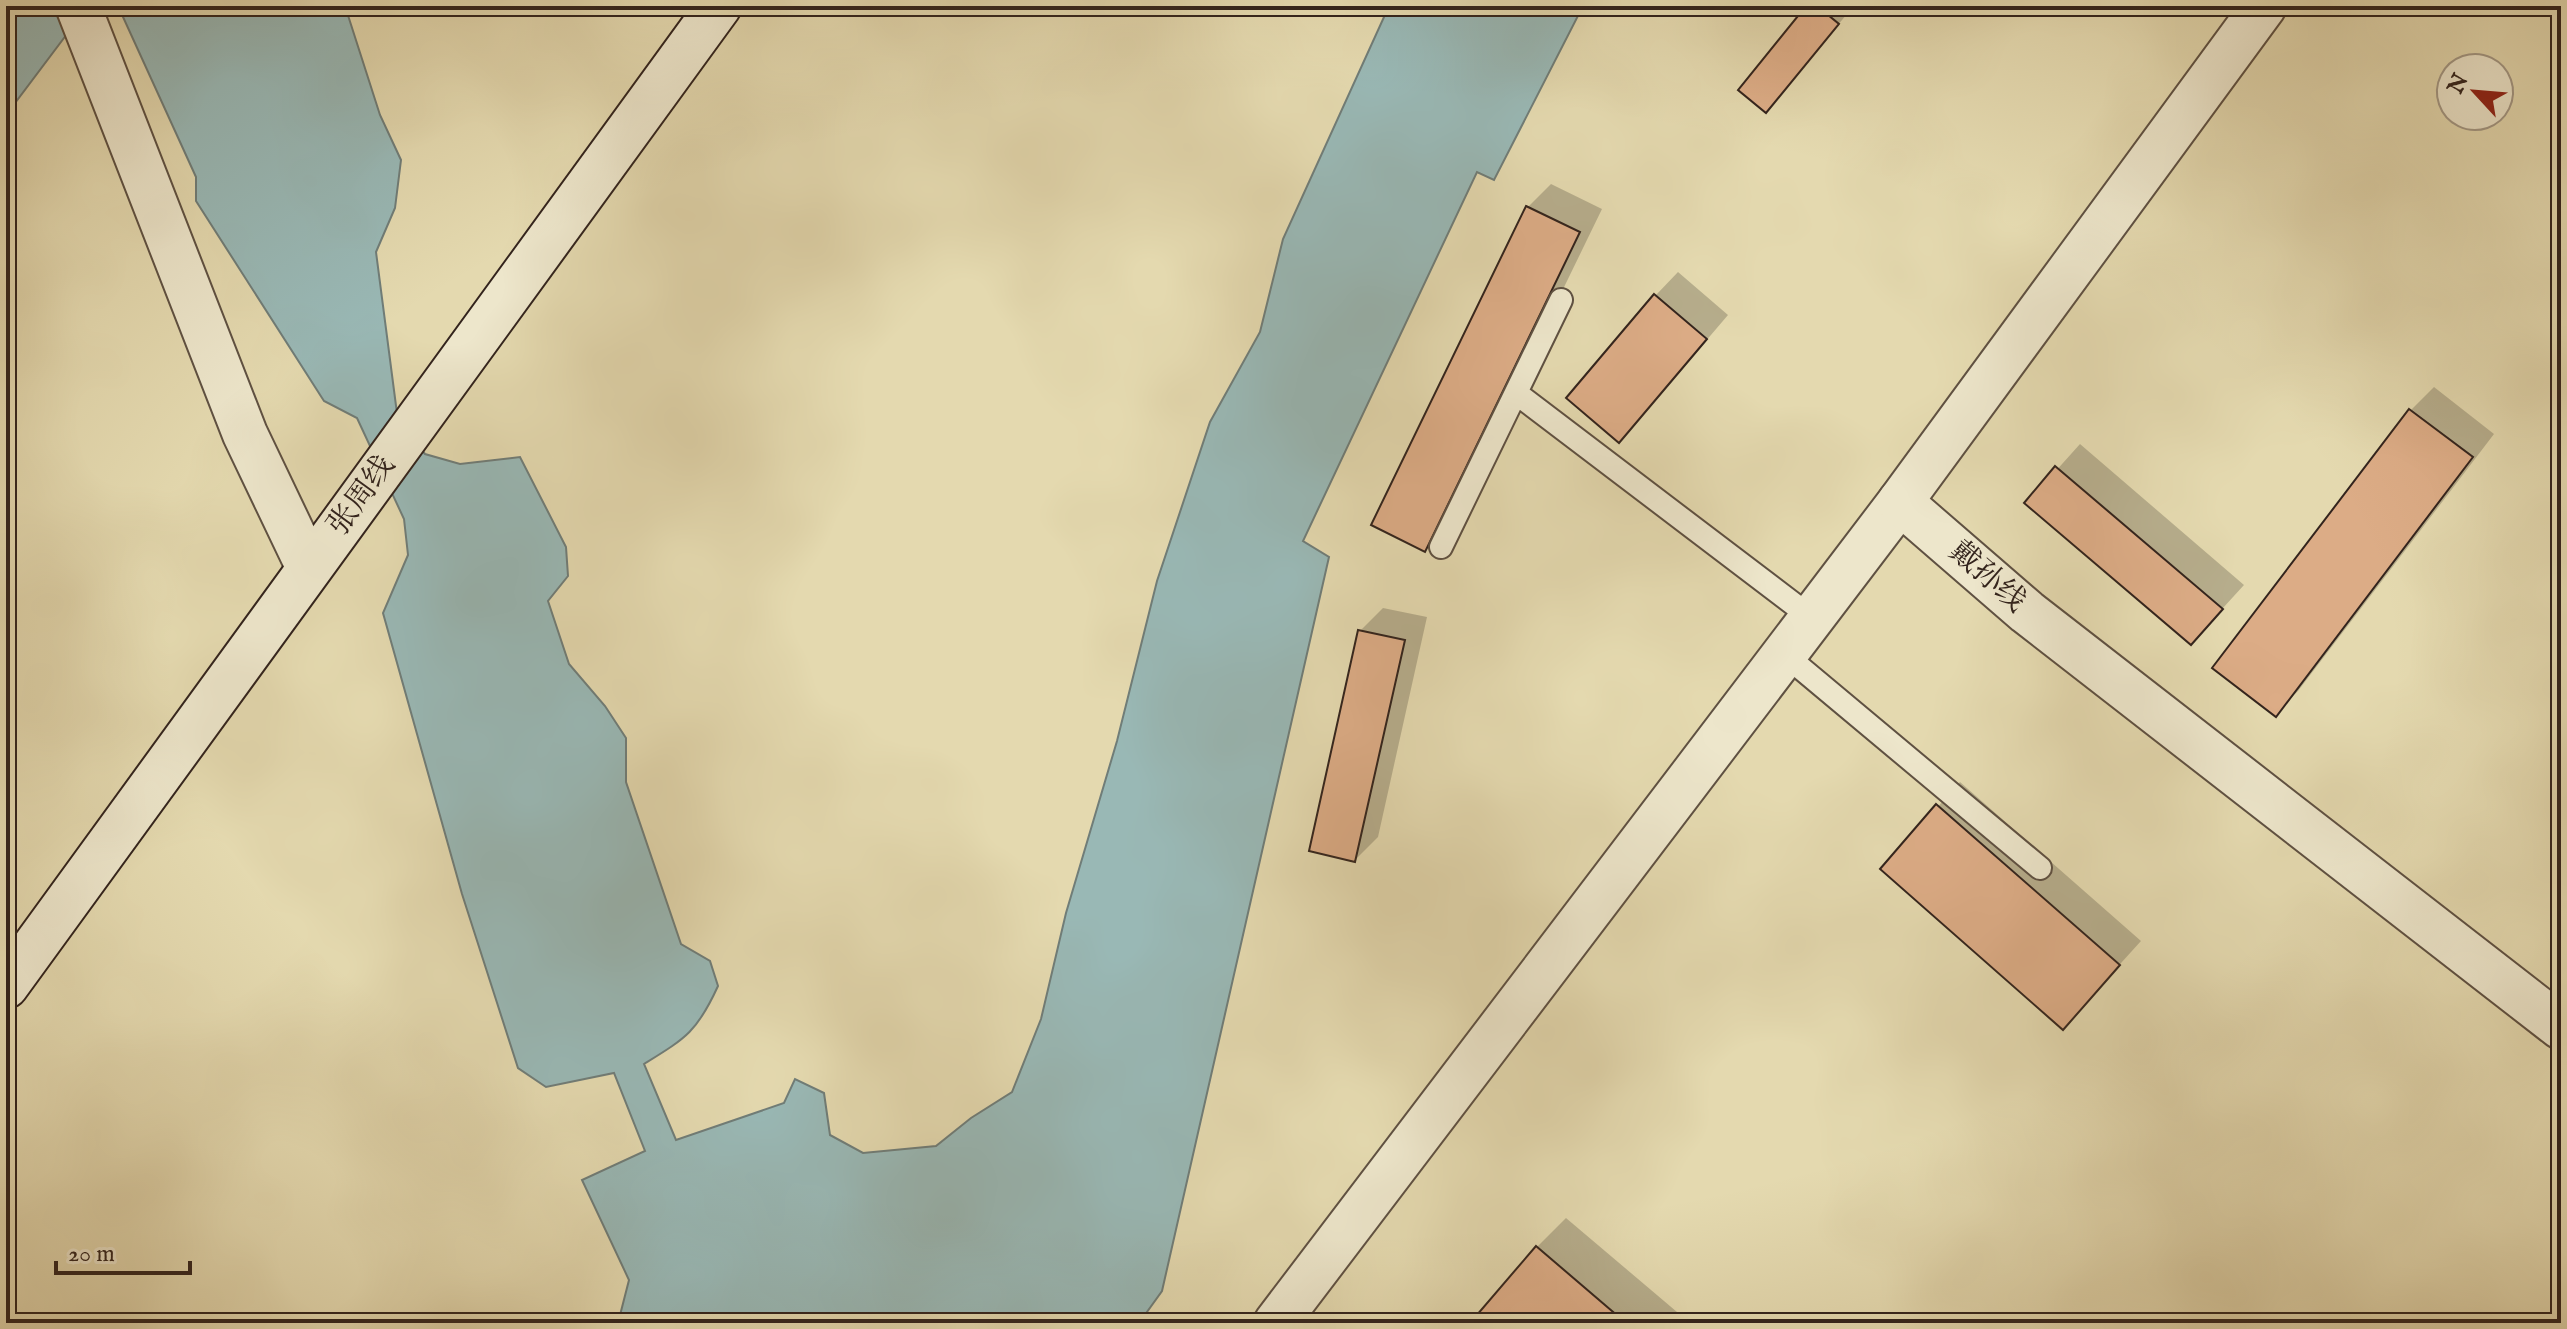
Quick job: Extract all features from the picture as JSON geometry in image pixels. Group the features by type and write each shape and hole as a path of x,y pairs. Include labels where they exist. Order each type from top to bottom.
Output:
{"street":[{"path":"78,6 245,434 309,568"},
{"name":"张周线","path":"6,986 719,6"},
{"path":"1276,1323 1900,502 2264,6"},
{"name":"戴孙线","path":"1900,502 2027,612 2561,1027"}],"lane":[{"path":"1441,547 1561,300"},
{"path":"1516,393 1812,618"},
{"path":"1784,654 2040,868"}],"water":[{"path":"6,6 88,6 15,103 6,104"},
{"path":"118,6 345,6 380,115 401,160 395,208 376,252 398,421 425,454 460,464 520,457 566,547 568,576 548,601 569,664 605,706 626,738 626,782 681,944 710,961 718,986 689,1032 644,1064 676,1140 784,1103 795,1079 824,1093 830,1135 863,1153 936,1146 971,1118 1012,1092 1041,1019 1066,913 1117,741 1157,581 1210,422 1260,332 1283,239 1389,6 1583,6 1494,180 1477,172 1303,541 1329,557 1162,1291 1139,1323 618,1323 629,1280 582,1180 645,1151 614,1073 546,1087 518,1068 462,894 383,613 408,555 404,519 357,418 324,401 196,201 196,177"}],"building":[{"path":"1806,6 1817,6 1839,24 1766,113 1738,90"},
{"path":"1526,206 1580,232 1425,552 1371,525"},
{"path":"1654,294 1707,339 1619,443 1566,398"},
{"path":"2409,409 2473,457 2276,717 2212,668"},
{"path":"2055,466 2223,609 2191,645 2024,503"},
{"path":"1358,630 1405,640 1355,862 1309,851"},
{"path":"1936,804 2120,965 2063,1030 1880,869"},
{"path":"1536,1246 1626,1323 1470,1323"}]}
